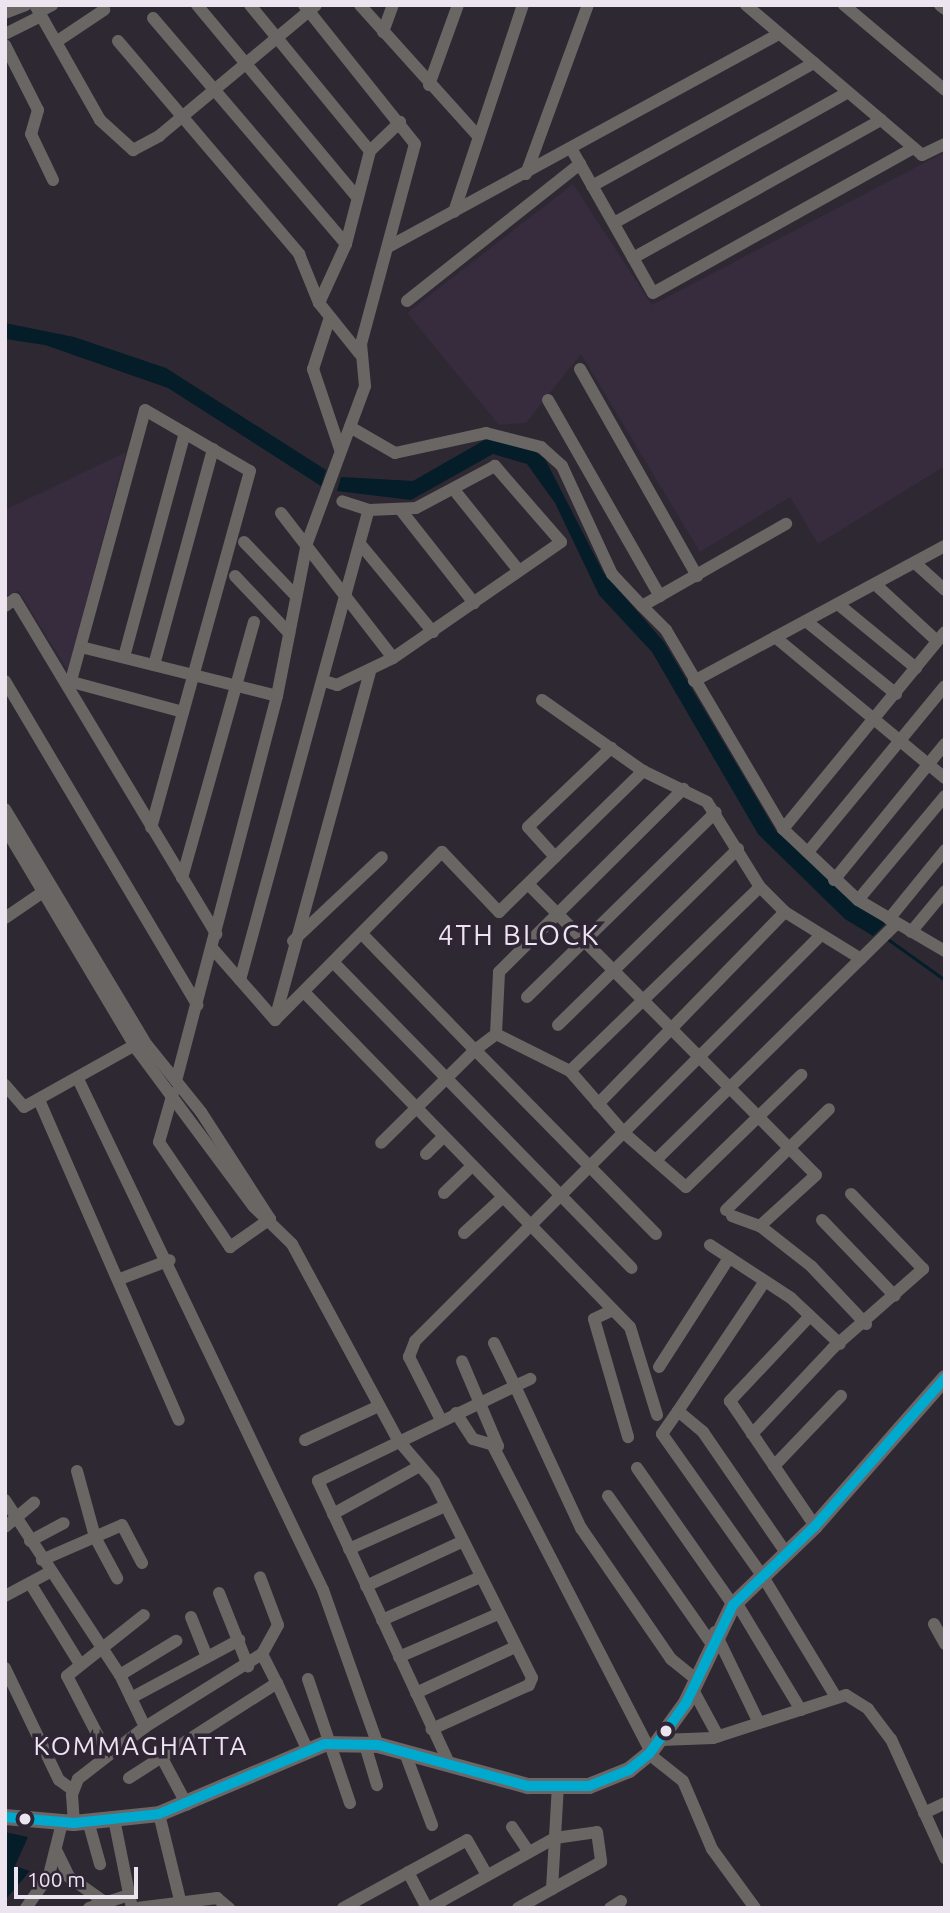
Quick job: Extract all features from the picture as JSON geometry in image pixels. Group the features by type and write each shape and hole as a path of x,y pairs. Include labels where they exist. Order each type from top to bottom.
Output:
{"main road":[{"path":"5,1817 75,1822 159,1814 187,1805 307,1751 332,1744 372,1745 447,1761 528,1786 589,1786 654,1749 694,1683 713,1637 735,1603 815,1526 945,1378"}],"street":[{"path":"5,13 26,5"},
{"path":"5,34 52,5"},
{"path":"197,5 357,197"},
{"path":"250,5 370,151"},
{"path":"360,5 429,85 477,135"},
{"path":"383,32 393,5"},
{"path":"429,85 458,5"},
{"path":"454,212 477,135 523,5"},
{"path":"526,174 588,5"},
{"path":"746,5 922,155 945,144"},
{"path":"844,5 945,90"},
{"path":"940,5 945,9"},
{"path":"39,11 100,120 128,149 151,141 278,38 310,8 415,144 360,354 365,386 340,449 315,528 307,543 294,594 277,695 159,1142 230,1247 270,1219"},
{"path":"56,43 104,10"},
{"path":"153,18 346,244"},
{"path":"390,246 572,150 779,34"},
{"path":"118,41 299,254 319,303 360,354"},
{"path":"5,45 38,110 31,134 53,180"},
{"path":"592,186 814,63"},
{"path":"614,223 848,92"},
{"path":"633,258 881,120"},
{"path":"319,303 346,244 370,151 400,122"},
{"path":"572,150 653,293 914,148"},
{"path":"407,301 580,164"},
{"path":"330,317 313,369 340,449"},
{"path":"580,369 698,576"},
{"path":"548,400 660,596"},
{"path":"70,685 145,410 250,471 151,828"},
{"path":"350,427 396,453 486,433 541,447 562,466 612,574 666,630 783,829 858,900 944,950"},
{"path":"124,657 185,433"},
{"path":"155,665 213,449"},
{"path":"324,681 337,685 393,658 561,542 495,466 455,491 400,509 369,510 342,500"},
{"path":"455,491 519,571"},
{"path":"400,509 474,603"},
{"path":"240,980 313,695 324,681 348,600 369,510"},
{"path":"281,513 307,543 393,658"},
{"path":"642,606 786,524"},
{"path":"244,542 294,594"},
{"path":"361,545 433,632"},
{"path":"694,681 945,545"},
{"path":"915,563 945,590"},
{"path":"235,576 289,632"},
{"path":"783,829 875,720 941,636 875,584"},
{"path":"5,606 15,599 70,685 151,828 216,934"},
{"path":"838,604 916,668"},
{"path":"806,621 896,694"},
{"path":"182,878 234,685 254,622"},
{"path":"775,637 945,778"},
{"path":"82,647 277,695"},
{"path":"275,1020 293,942 370,671"},
{"path":"5,681 197,1005"},
{"path":"70,685 183,712"},
{"path":"807,852 945,686"},
{"path":"542,700 643,771 683,789 716,812 760,887 785,912 861,960"},
{"path":"834,880 945,744"},
{"path":"555,857 528,827 611,748"},
{"path":"275,1020 442,852 499,912 643,771"},
{"path":"381,1143 475,1050 496,1034 499,972 683,789"},
{"path":"858,900 945,796"},
{"path":"5,809 146,1045 254,1207 270,1219 323,1295 398,1440 416,1468 434,1482 459,1543 515,1647 529,1685 432,1729"},
{"path":"527,997 716,812"},
{"path":"5,828 135,1045 175,1087"},
{"path":"558,1025 738,849"},
{"path":"658,1158 861,960 945,850"},
{"path":"293,942 382,857"},
{"path":"528,884 817,1175 760,1226"},
{"path":"570,1071 645,1002 760,887"},
{"path":"911,932 945,891"},
{"path":"5,918 43,892"},
{"path":"598,1104 785,912"},
{"path":"362,934 656,1234"},
{"path":"441,1420 409,1357 415,1341 624,1133 702,1060 820,936"},
{"path":"212,948 275,1020"},
{"path":"334,962 632,1268"},
{"path":"304,992 441,1139 630,1327 657,1415"},
{"path":"496,1034 570,1071 624,1133 658,1158 686,1186 800,1075"},
{"path":"5,1085 20,1107 78,1079 135,1045"},
{"path":"78,1079 170,1261 323,1590 372,1745 377,1785"},
{"path":"39,1100 120,1279 179,1419"},
{"path":"829,1109 789,1147 729,1213 760,1226 829,1282 866,1324"},
{"path":"426,1154 441,1139"},
{"path":"444,1193 470,1168"},
{"path":"752,1434 840,1344 866,1324 923,1267 851,1194"},
{"path":"464,1233 501,1199"},
{"path":"822,1220 895,1296"},
{"path":"710,1245 810,1316 840,1344"},
{"path":"659,1367 729,1258"},
{"path":"120,1279 170,1261"},
{"path":"762,1283 662,1434 762,1575 836,1697"},
{"path":"613,1310 594,1319 628,1437"},
{"path":"810,1316 730,1401 815,1526"},
{"path":"494,1343 581,1528 670,1659 694,1683 718,1736"},
{"path":"462,1361 481,1401 493,1446 654,1749 683,1781 712,1849 755,1908"},
{"path":"447,1761 333,1514 321,1477 530,1378"},
{"path":"774,1466 841,1396"},
{"path":"305,1440 379,1406"},
{"path":"678,1411 703,1432 787,1554"},
{"path":"456,1413 473,1439 493,1446"},
{"path":"333,1514 416,1468"},
{"path":"638,1468 735,1603 801,1710"},
{"path":"76,1471 94,1537 117,1578"},
{"path":"608,1496 713,1637 759,1723"},
{"path":"8,1506 34,1503"},
{"path":"5,1527 8,1506"},
{"path":"8,1506 120,1675 145,1727"},
{"path":"349,1549 443,1507"},
{"path":"30,1541 64,1523"},
{"path":"42,1560 124,1526 142,1563"},
{"path":"366,1586 459,1543"},
{"path":"5,1595 50,1572"},
{"path":"100,1864 75,1822 73,1790 108,1755 145,1727 248,1666 262,1654 278,1625 260,1577"},
{"path":"382,1620 478,1578"},
{"path":"30,1583 78,1661"},
{"path":"219,1593 248,1666"},
{"path":"399,1657 498,1614"},
{"path":"108,1755 67,1685 78,1661 144,1615"},
{"path":"191,1616 206,1657"},
{"path":"934,1623 945,1644"},
{"path":"131,1698 239,1640"},
{"path":"120,1675 176,1641"},
{"path":"416,1693 515,1647"},
{"path":"262,1654 307,1751"},
{"path":"5,1668 59,1780 73,1790"},
{"path":"308,1679 350,1803"},
{"path":"129,1778 277,1683"},
{"path":"654,1749 718,1736 846,1695 868,1709 891,1739 945,1858"},
{"path":"405,1753 432,1825"},
{"path":"162,1758 187,1805"},
{"path":"552,1889 558,1786"},
{"path":"924,1813 945,1803"},
{"path":"159,1814 181,1905"},
{"path":"114,1819 133,1903"},
{"path":"26,1908 42,1889 56,1850 75,1822"},
{"path":"512,1827 528,1852"},
{"path":"408,1872 428,1908 555,1838 597,1832 603,1857 518,1908"},
{"path":"344,1908 467,1840 487,1875"},
{"path":"56,1850 69,1877 106,1903"},
{"path":"89,1908 106,1903 181,1905 218,1898 229,1908"}],"shaded area":[{"path":"945,152 945,466 818,544 790,497 700,552 581,354 526,423 499,425 407,313 573,184 652,305"},
{"path":"126,452 68,671 18,590 5,597 5,510"}],"water":[{"path":"5,323 74,337 166,368 326,470 321,486 168,388 45,345 5,339"},
{"path":"488,438 526,445 545,459 603,572 664,642 776,831 885,924 873,936 845,919 758,834 652,652 599,595 555,503 527,464 493,454 411,500 337,491 341,477 413,481"},
{"path":"5,1832 28,1837 15,1866 30,1871 5,1900"}],"waterway":[{"path":"888,939 945,980"}],"transit line":[{"path":"5,1817 74,1823 159,1814 325,1744 378,1745 528,1786 589,1786 629,1770 649,1754 686,1703 733,1605 815,1526 945,1378"}],"district":[{"name":"4TH BLOCK","path":"519,935"},
{"name":"KOMMAGHATTA","path":"141,1746"}]}
